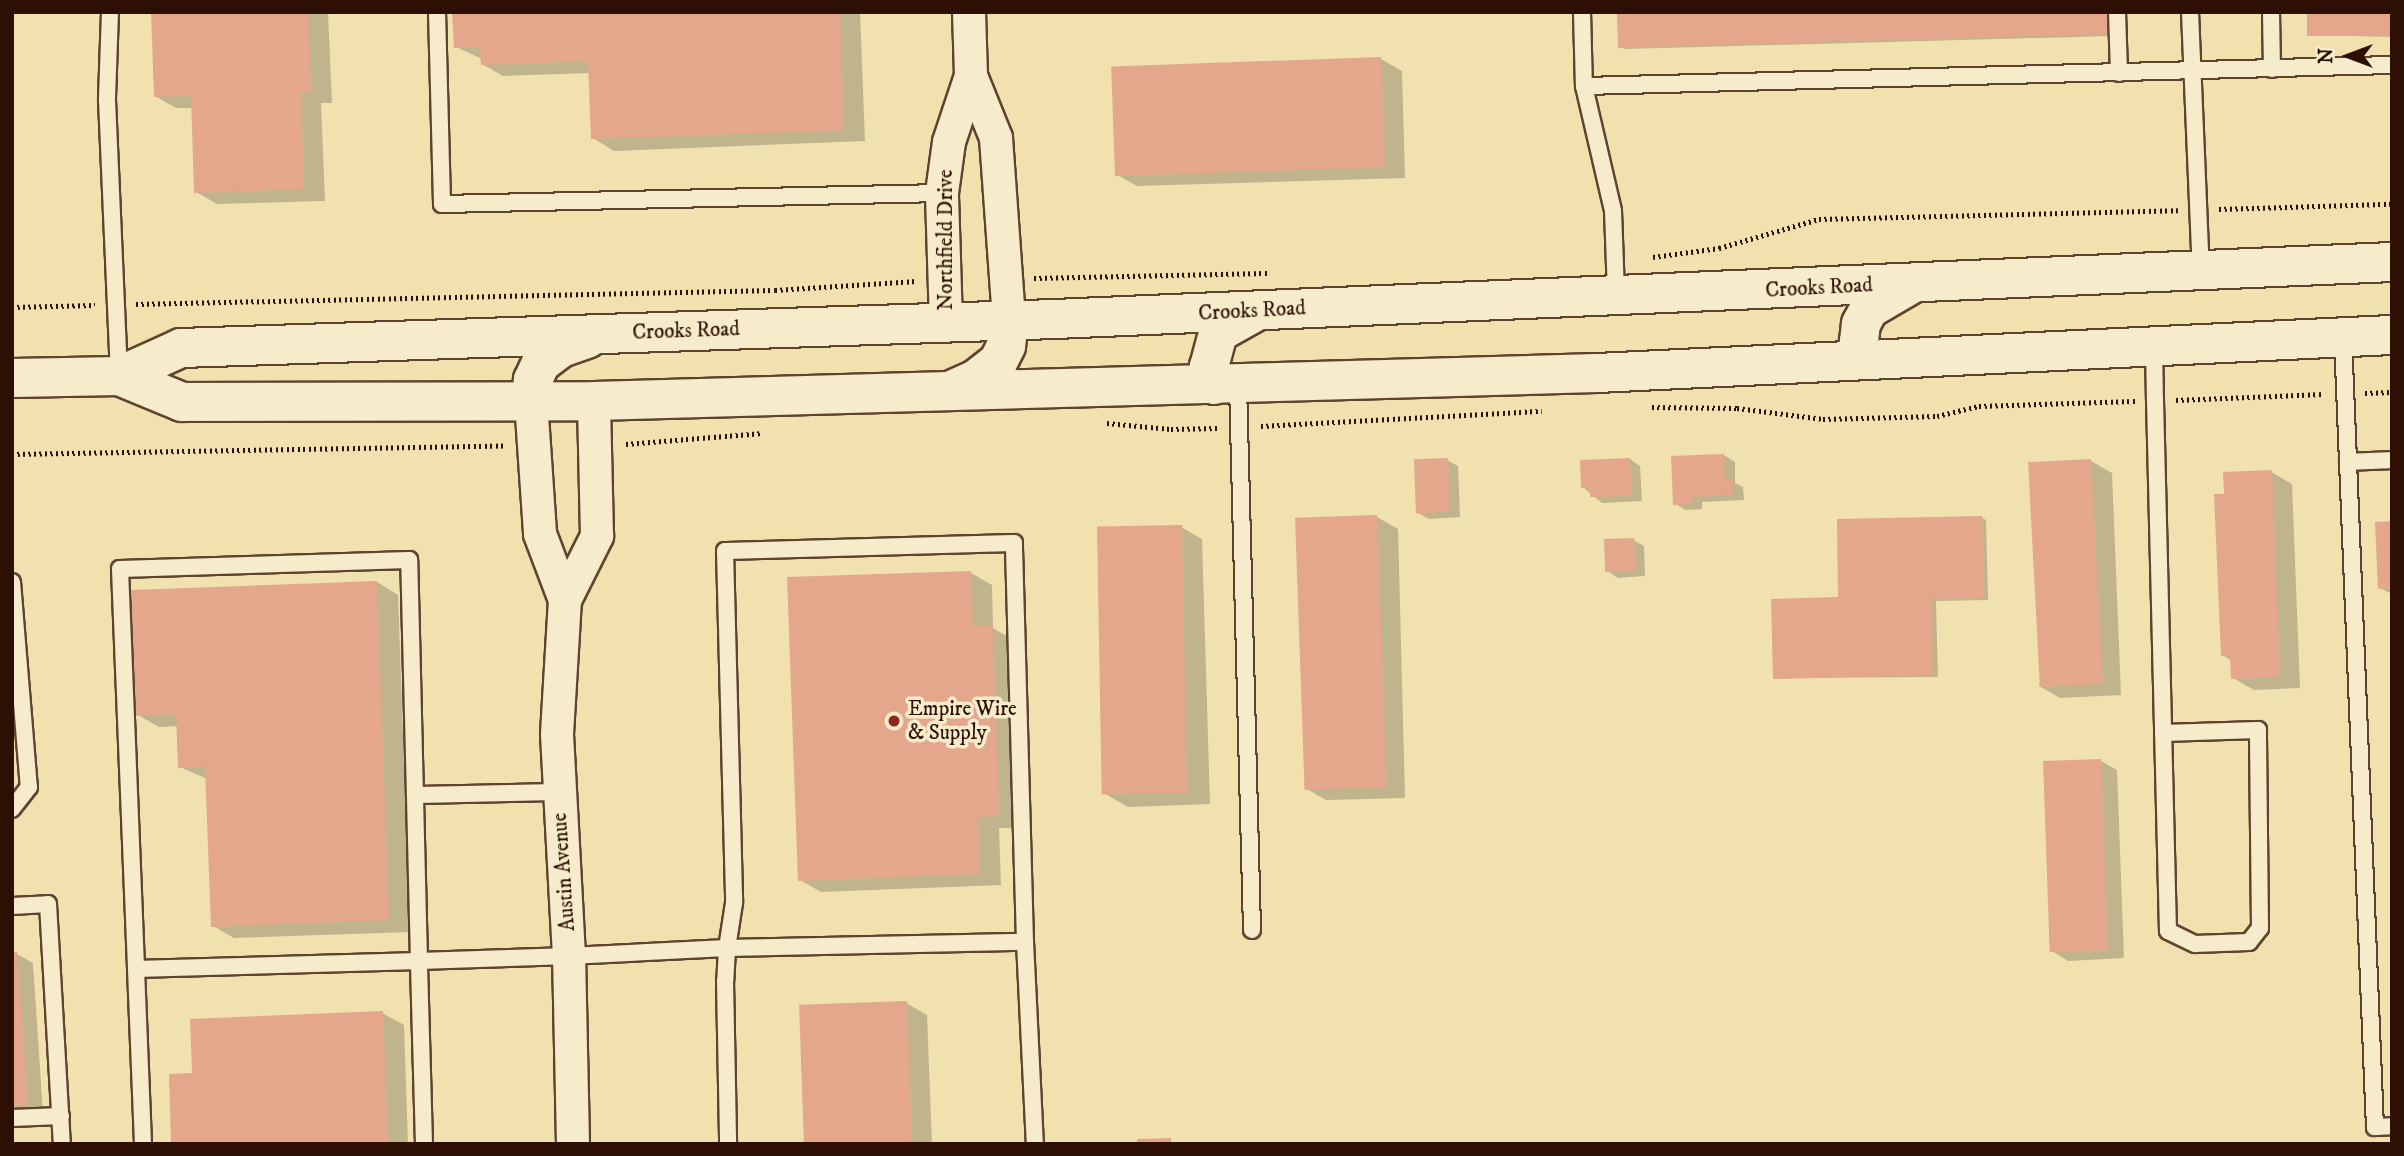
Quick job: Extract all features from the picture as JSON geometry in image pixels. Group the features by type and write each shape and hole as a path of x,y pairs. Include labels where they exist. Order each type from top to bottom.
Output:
{"main road":[{"name":"Crooks Road","path":"12,378 118,376 181,348 1258,311 1616,279 1914,283 2392,262"},
{"path":"1864,360 1860,333 1869,309 1914,283"},
{"path":"1226,385 1209,367 1218,333 1258,311"},
{"path":"944,393 976,379 998,362 1006,346 1009,321"},
{"path":"531,401 533,380 541,363 561,348 601,334"},
{"name":"Crooks Road","path":"118,376 182,402 594,401 1226,385 1864,360 2392,335"}],"street":[{"name":"Northfield Drive","path":"969,12 971,76 996,138 1009,321"},
{"name":"Northfield Drive","path":"946,323 942,193 949,142 971,76"},
{"name":"Austin Avenue","path":"531,401 540,534 565,600 559,792 569,956 573,1144"},
{"name":"Austin Avenue","path":"565,600 597,536 594,401"}],"lane":[{"path":"110,12 107,100 118,376"},
{"path":"437,12 442,204 942,193"},
{"path":"1582,12 1584,86 1613,211 1616,279"},
{"path":"2117,12 2119,73"},
{"path":"2190,12 2201,270"},
{"path":"2271,12 2272,69"},
{"path":"1584,86 2392,65"},
{"path":"2343,337 2375,1127 2392,1126"},
{"path":"2154,345 2155,400 2163,733 2168,930 2195,944 2249,942 2260,928 2258,730 2163,733"},
{"path":"1226,385 1240,427 1252,930"},
{"path":"2348,462 2392,460"},
{"path":"728,1144 727,948 734,903 725,551 1014,543 1025,942 1035,1144"},
{"path":"143,1144 120,569 409,560 424,1144"},
{"path":"12,582 29,787 12,809"},
{"path":"415,795 559,792"},
{"path":"12,906 48,904 62,1144"},
{"path":"136,969 569,956 727,948 1025,942"},
{"path":"12,1118 61,1116"}],"path":[{"path":"1616,279 1819,219 2392,204"},
{"path":"1006,279 1270,273"},
{"path":"12,307 775,290 907,280 944,283"},
{"path":"1649,407 1737,408 1823,419 1937,416 1979,406 2392,392"},
{"path":"1096,422 1171,429 1556,410"},
{"path":"595,444 770,433"},
{"path":"12,454 534,444"}],"building":[{"path":"151,12 308,12 311,91 301,92 304,189 194,193 191,96 154,97"},
{"path":"452,12 840,12 844,130 591,139 588,61 481,65 480,47 454,48"},
{"path":"1617,12 2107,12 2108,34 1618,48"},
{"path":"2307,12 2392,12 2392,36 2307,36"},
{"path":"1381,57 1385,167 1115,176 1111,66"},
{"path":"1724,454 1725,480 1733,480 1734,495 1692,497 1692,504 1673,505 1671,456"},
{"path":"1448,458 1450,512 1416,513 1414,459"},
{"path":"1630,458 1632,496 1590,497 1590,487 1581,488 1580,460"},
{"path":"2091,459 2103,684 2040,687 2028,462"},
{"path":"2272,470 2280,677 2231,679 2230,656 2221,656 2214,494 2224,494 2223,472"},
{"path":"1377,515 1386,787 1305,790 1295,518"},
{"path":"1982,516 1984,598 1932,599 1933,675 1773,679 1771,599 1838,597 1837,519"},
{"path":"2392,521 2392,588 2378,589 2375,522"},
{"path":"1182,525 1187,793 1102,794 1097,526"},
{"path":"1634,538 1635,571 1605,572 1604,539"},
{"name":"Empire Wire & Supply","path":"971,571 973,626 993,626 999,816 978,817 980,874 798,881 787,577"},
{"path":"377,581 389,920 211,927 205,767 178,768 176,714 136,716 131,590"},
{"path":"2101,759 2108,950 2050,952 2043,761"},
{"path":"17,952 28,1105 12,1106 12,953"},
{"path":"907,1001 912,1144 804,1144 799,1005"},
{"path":"383,1011 388,1144 171,1144 169,1074 192,1073 190,1019"},
{"path":"1171,1138 1171,1144 1137,1144 1137,1139"}],"place":[{"name":"Empire Wire & Supply","path":"894,721"}]}
